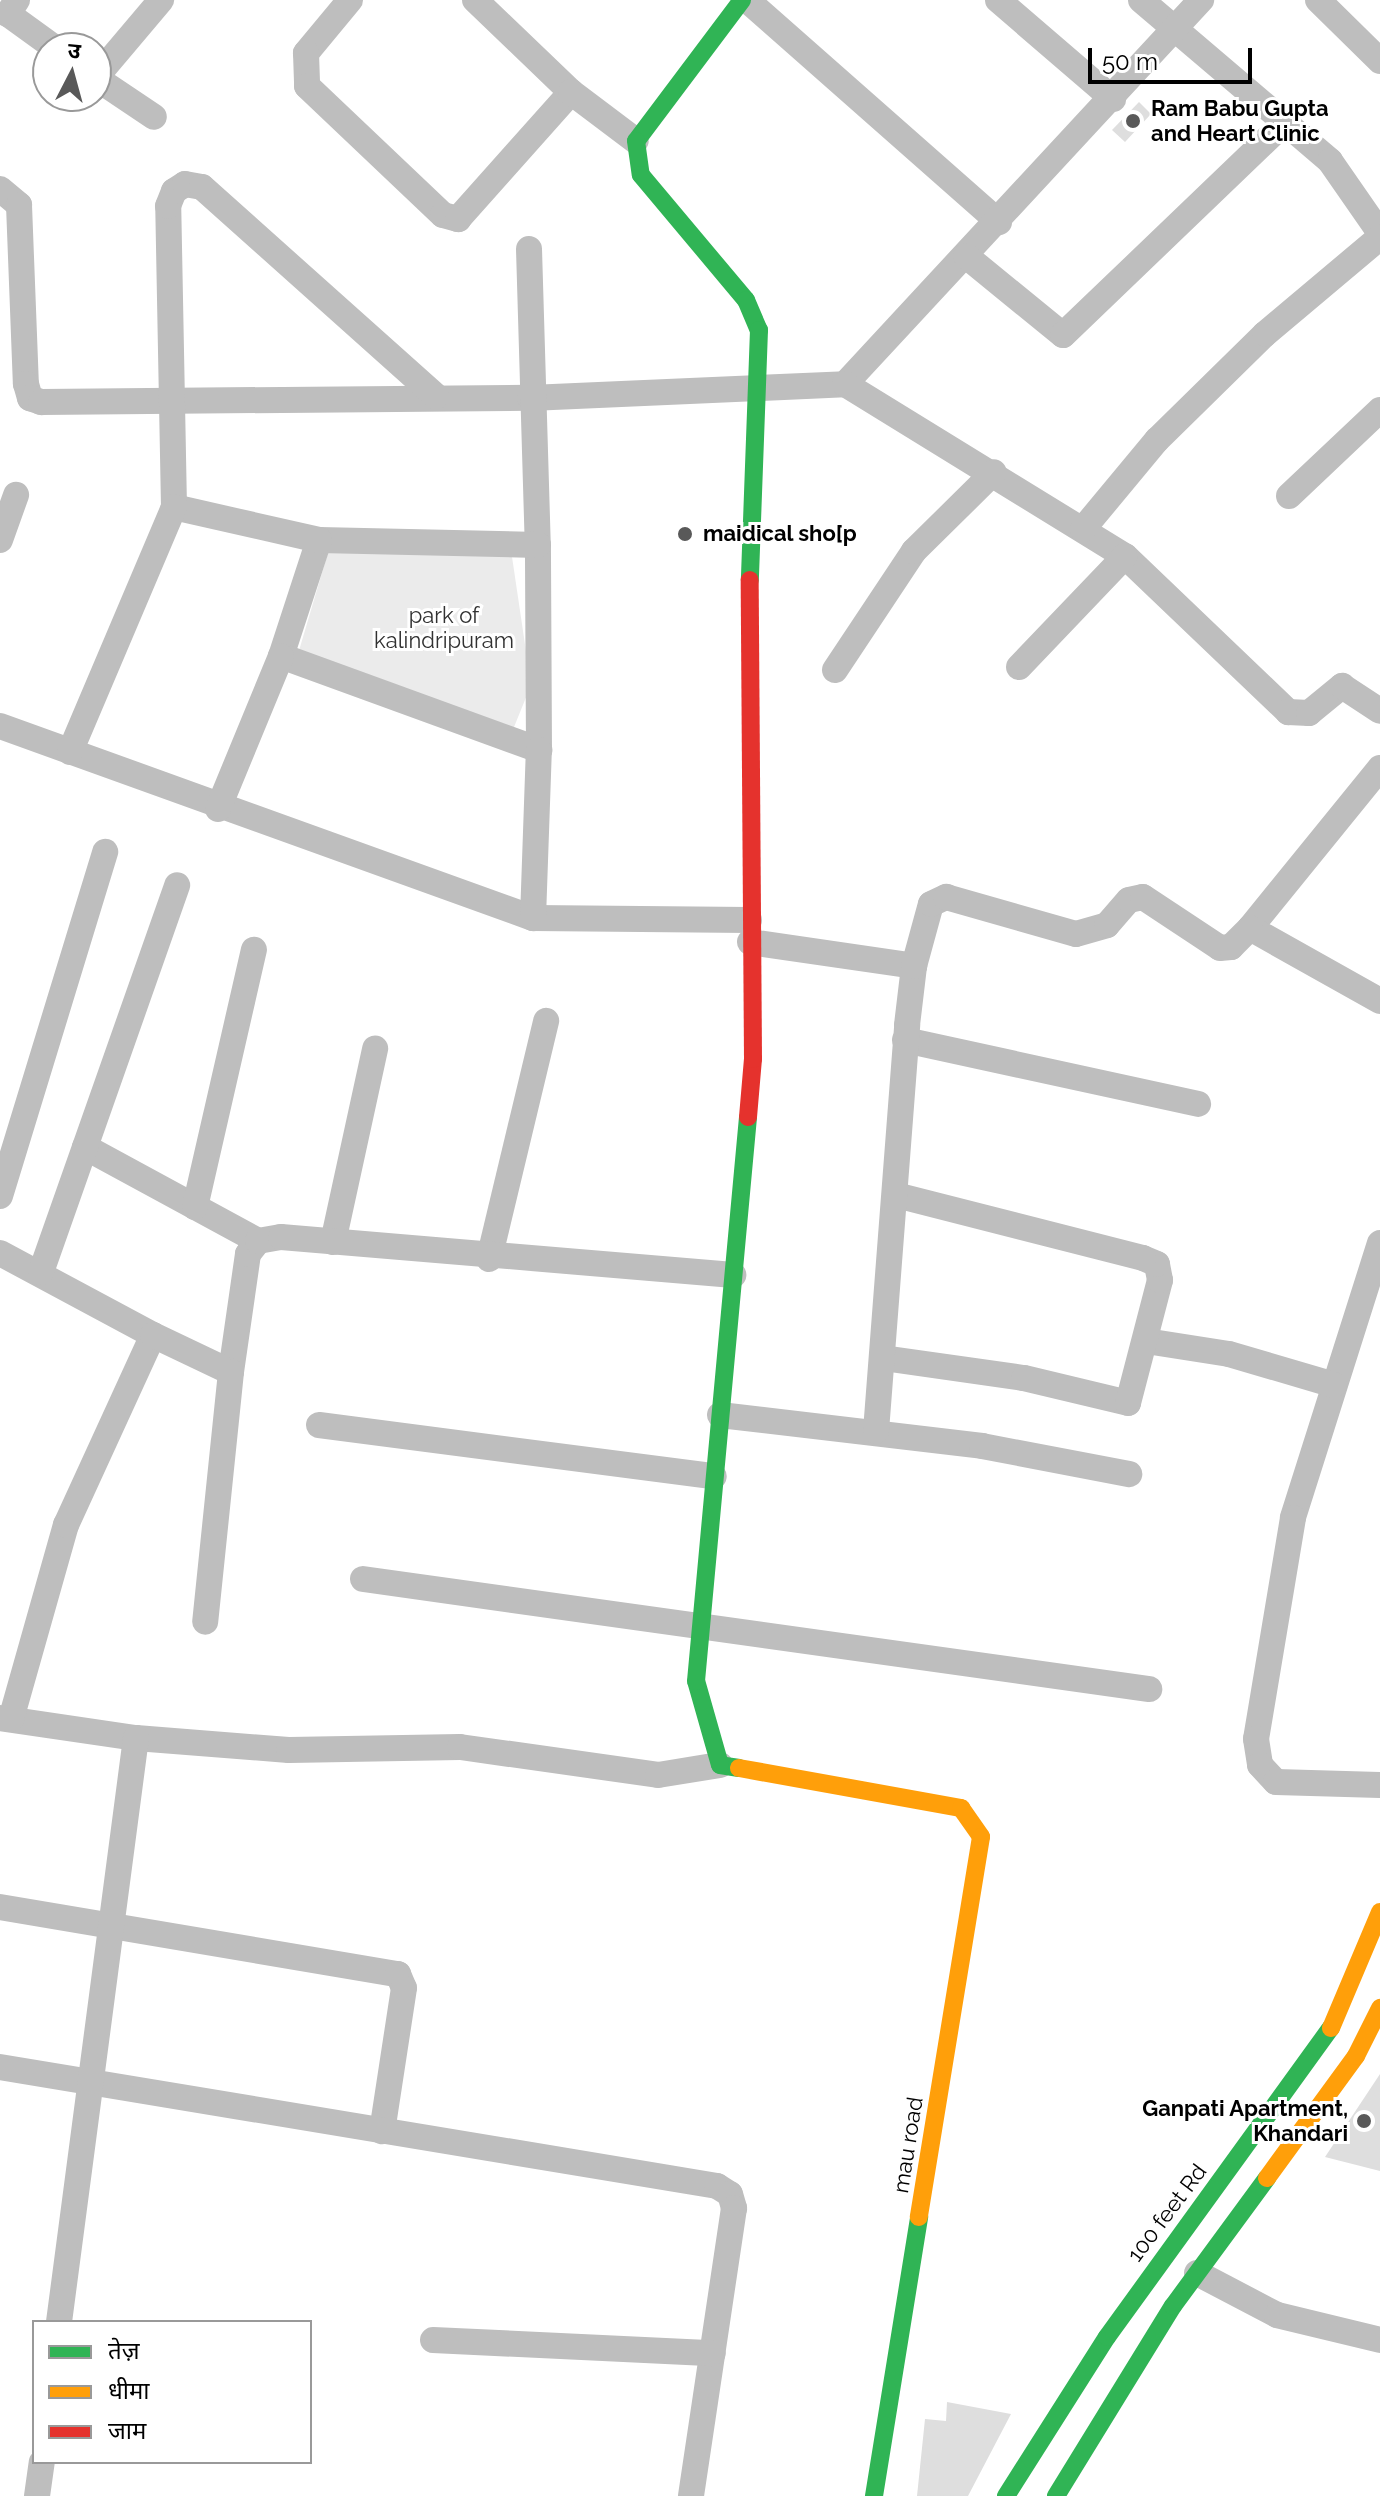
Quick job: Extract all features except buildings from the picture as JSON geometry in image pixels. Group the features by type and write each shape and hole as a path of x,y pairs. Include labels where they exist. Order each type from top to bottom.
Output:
{"street":[{"path":"17,0 8,14 33,32"},
{"path":"112,61 161,0"},
{"path":"350,0 306,53 307,86 443,215 458,219 468,212 571,92"},
{"path":"475,0 571,92 636,141"},
{"path":"998,0 1113,99"},
{"path":"1083,529 1157,440 1265,334 1380,235 1330,161 1141,0"},
{"path":"845,384 999,222 1201,0"},
{"path":"1318,0 1380,61"},
{"path":"153,1335 66,1525 5,1718 136,1738 289,1750 460,1747 658,1775 720,1765 696,1681 698,1626 753,1059 750,931 759,330 746,300 641,175 636,141 737,2 999,222"},
{"path":"112,88 154,117"},
{"path":"966,256 1063,335 1285,122"},
{"path":"70,752 174,507 168,206 185,184 202,187 436,396"},
{"path":"0,189 19,205 30,398 171,401 436,396 530,398 845,384 994,472 1125,556 1288,712 1309,713 1342,686 1377,700"},
{"path":"529,249 530,398 538,545 539,750 533,918"},
{"path":"1289,496 1380,410"},
{"path":"835,670 914,551 994,472"},
{"path":"0,540 16,495"},
{"path":"174,507 319,540 538,545"},
{"path":"218,809 281,656 319,540"},
{"path":"1019,667 1125,556"},
{"path":"281,656 539,750"},
{"path":"0,726 218,809 533,918 750,931 914,966"},
{"path":"876,1431 905,1040 914,966 931,904 946,897 1076,934 1107,925 1129,900 1143,897 1220,948 1231,947 1250,928 1380,768"},
{"path":"0,1196 105,852"},
{"path":"41,1272 177,885"},
{"path":"1250,928 1380,1001"},
{"path":"195,1207 254,950"},
{"path":"489,1259 546,1021"},
{"path":"905,1040 1198,1104"},
{"path":"333,1242 375,1049"},
{"path":"85,1147 258,1241 333,1242 489,1259 733,1275"},
{"path":"883,1358 1024,1378 1120,1405 1133,1397 1160,1280 1157,1264 895,1195"},
{"path":"205,1622 231,1372 248,1254 258,1241"},
{"path":"1380,1243 1293,1518 1256,1739 1260,1765 1276,1782 1380,1785"},
{"path":"0,1253 41,1272 153,1335 231,1372"},
{"path":"1146,1341 1229,1354 1334,1385"},
{"path":"720,1415 876,1431 1129,1474"},
{"path":"319,1425 714,1476"},
{"path":"363,1579 1149,1689"},
{"path":"59,2320 136,1738"},
{"name":"mau road","path":"720,1765 961,1808 981,1837 874,2496"},
{"path":"0,1907 398,1974 404,1988 382,2131"},
{"name":"100 feet Rd","path":"1006,2496 1115,2325 1325,2041 1380,1912"},
{"path":"1056,2496 1197,2273 1349,2067 1380,2008"},
{"path":"0,2067 717,2186 730,2194 734,2208 691,2496"},
{"path":"1197,2273 1277,2315 1380,2340"},
{"path":"433,2340 713,2353"},
{"path":"37,2496 42,2464"}],"green space":[{"name":"park of kalindripuram","path":"329,549 511,550 531,685 510,737 298,654"}],"traffic: fast":[{"path":"742,0 636,141 641,175 746,300 759,330 750,580"},
{"path":"739,1768 720,1765 696,1681 748,1117"},
{"path":"1006,2496 1107,2337 1331,2028"},
{"path":"1056,2496 1173,2306 1267,2178"},
{"path":"874,2496 919,2217"}],"traffic: slow":[{"path":"739,1768 961,1808 981,1837 919,2217"},
{"path":"1331,2028 1380,1912"},
{"path":"1267,2178 1356,2056 1380,2008"}],"traffic: jam":[{"path":"748,1117 753,1059 750,580"}],"place":[{"name":"Ram Babu Gupta and Heart Clinic","path":"1133,121"},
{"name":"maidical sho[p","path":"685,534"},
{"name":"Ganpati Apartment, Khandari","path":"1364,2121"}]}
